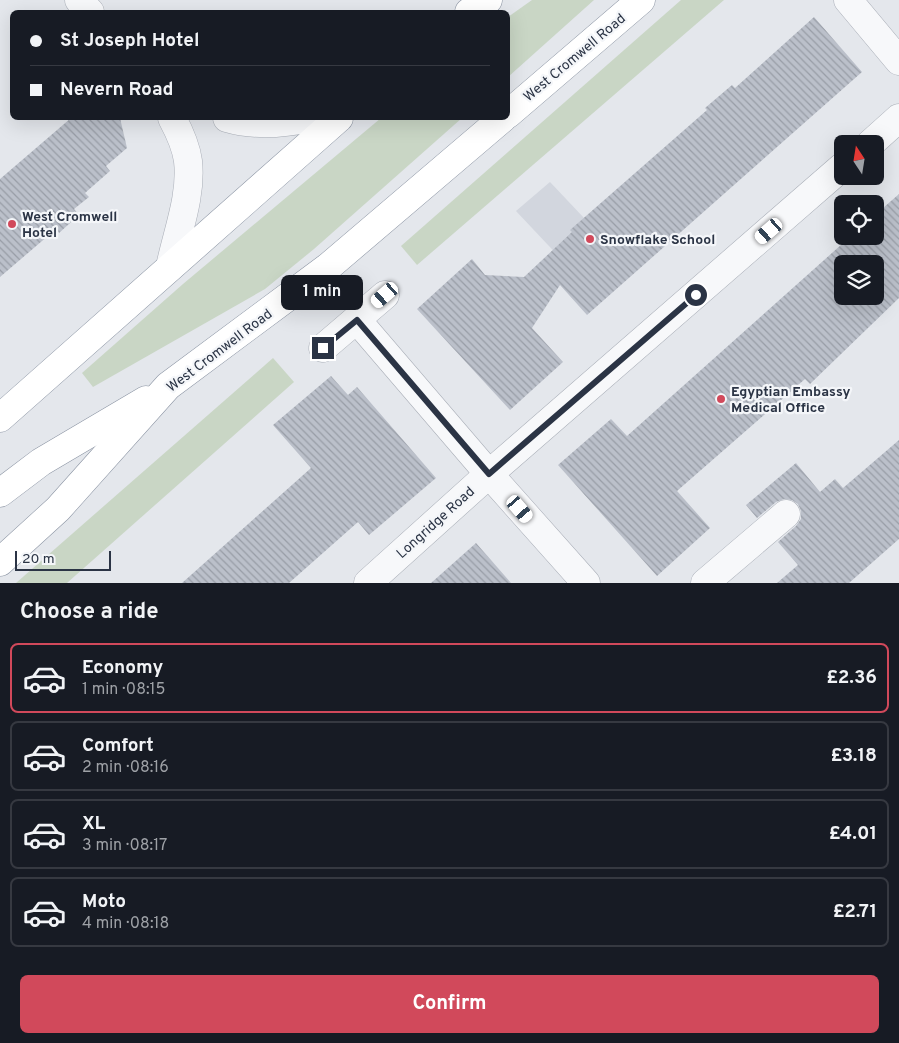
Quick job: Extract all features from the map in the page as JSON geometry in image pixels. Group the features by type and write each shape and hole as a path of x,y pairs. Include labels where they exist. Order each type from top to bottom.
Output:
{"highway":[{"path":"461,10 473,0"},
{"path":"472,10 488,0"},
{"name":"West Cromwell Road","path":"510,112 641,0"},
{"path":"0,418 337,120"},
{"name":"West Cromwell Road","path":"0,562 58,509 168,386 328,268 501,120"},
{"path":"0,493 41,462 168,386"}],"street":[{"path":"79,0 88,10"},
{"path":"848,0 899,61"},
{"path":"880,135 899,118"},
{"path":"170,267 184,208 188,169 188,161 183,143 173,120"},
{"path":"239,120 262,124 302,120"},
{"name":"Longridge Road","path":"368,583 489,474 834,174"},
{"path":"323,348 385,295"},
{"path":"357,320 489,474 586,583"},
{"path":"705,583 786,514"}],"shaded area":[{"path":"550,182 584,218 565,263 516,211"}],"green space":[{"path":"532,0 594,0 510,75 510,16"},
{"path":"681,0 724,0 417,265 401,246"},
{"path":"379,120 460,120 314,249 265,289 93,387 82,373 183,284"},
{"path":"273,358 294,382 67,583 16,583"}],"building":[{"path":"814,17 862,72 587,315 560,285 532,328 563,362 510,410 417,309 472,259 485,275 524,277 572,232 570,230 707,110 705,108 732,85 735,88"},
{"path":"69,120 120,120 127,148 106,166 110,171 85,193 89,197 74,209 79,215 59,233 56,229 0,277 0,179"},
{"path":"899,194 899,298 810,384 805,379 677,491 710,528 657,576 558,465 611,419 627,436 841,245 884,245 884,207"},
{"path":"331,376 348,395 357,387 436,478 369,535 358,522 289,583 182,583 311,468 273,425"},
{"path":"899,440 899,539 849,583 777,583 798,565 778,542 796,526 801,519 801,511 798,504 792,500 784,499 776,502 757,518 746,505 796,463 820,492 835,479 843,488"},
{"path":"476,543 511,583 431,583"}],"place":[{"name":"West Cromwell Hotel","path":"12,224"},
{"name":"Snowflake School","path":"590,239"},
{"name":"Egyptian Embassy Medical Office","path":"721,399"}],"route":[{"path":"323,348 357,320 489,474 696,295"}]}
